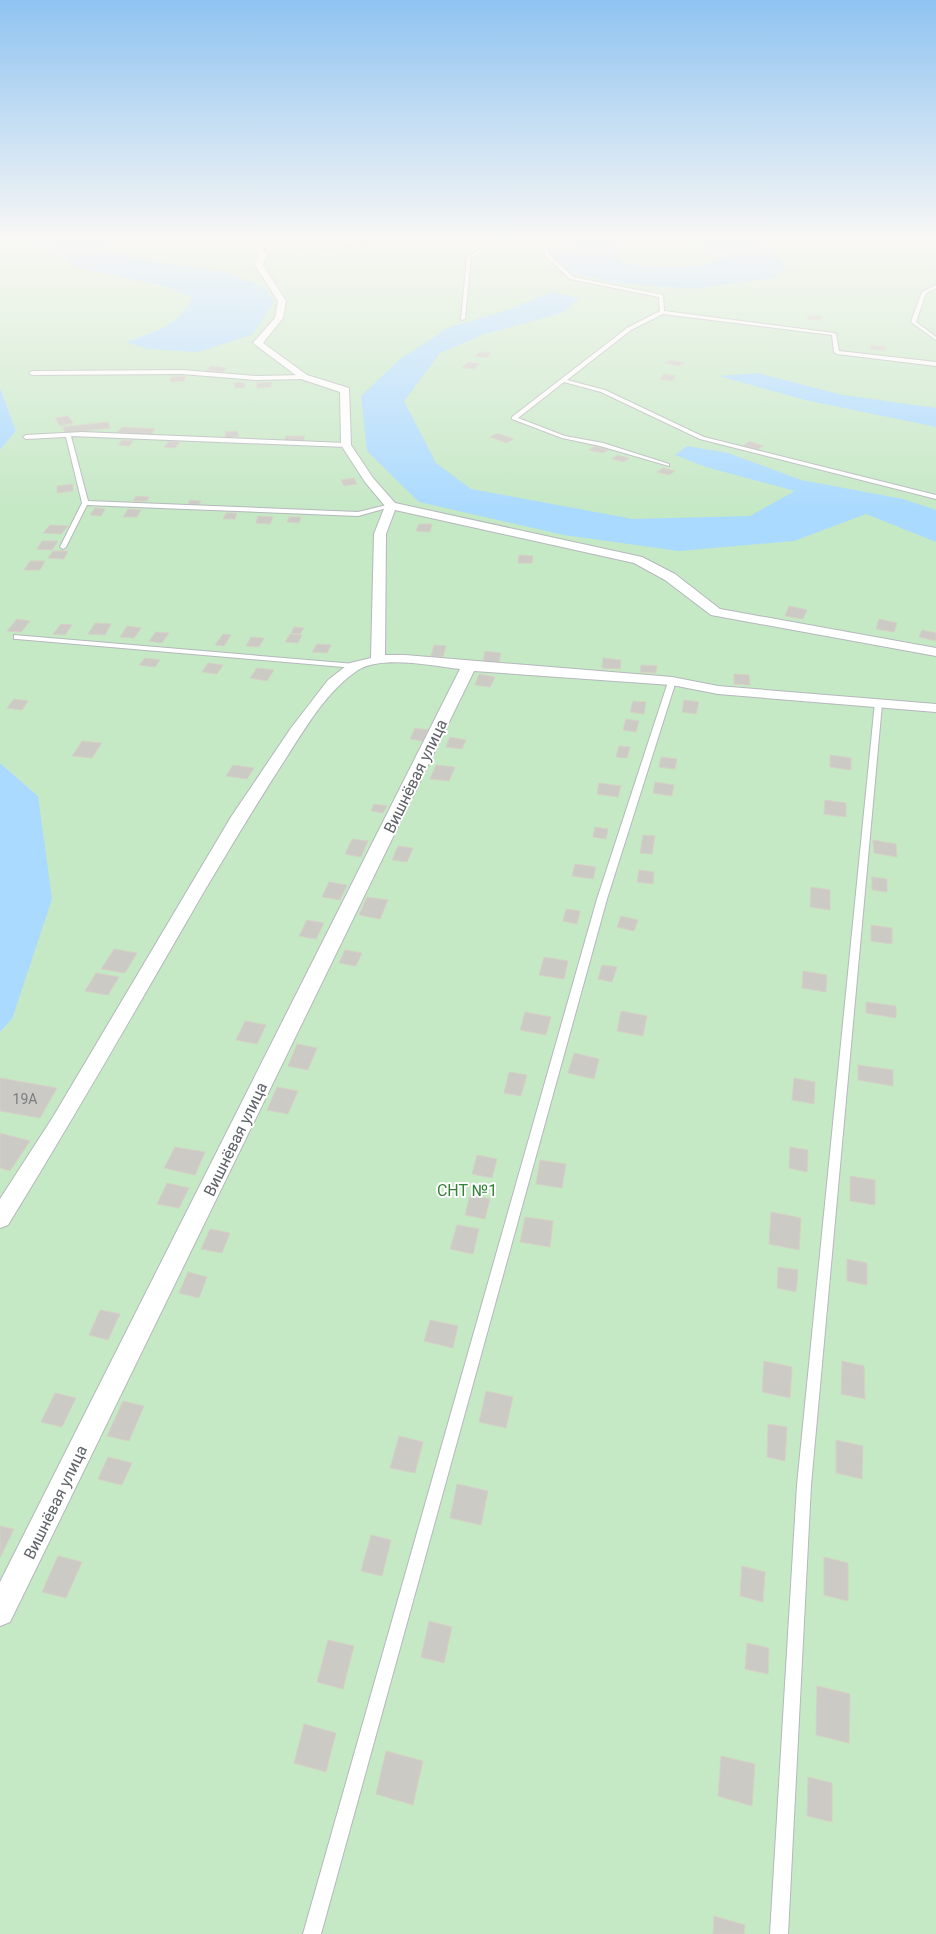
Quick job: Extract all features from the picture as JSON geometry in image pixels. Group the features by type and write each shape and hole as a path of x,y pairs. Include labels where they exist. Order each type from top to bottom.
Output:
{"street":[{"path":"269,330 258,343 304,377 345,390 346,444 369,480 392,506 638,560 670,578 716,612 936,652"},
{"path":"378,660 380,534 392,506"},
{"path":"0,1218 60,1124 239,817 296,731 333,683 355,666 378,660 404,658 469,666 672,681 718,690 936,708"},
{"name":"Вишнёвая улица","path":"0,1612 469,666"}],"lane":[{"path":"627,330 514,418 564,437 601,444 667,466"},
{"path":"805,330 834,334 837,352 936,364"},
{"path":"924,330 936,339"},
{"path":"32,373 182,372 256,378 304,377"},
{"path":"562,380 602,391 702,438 936,497"},
{"path":"26,437 68,435 346,444"},
{"path":"63,547 85,503 68,435"},
{"path":"85,503 358,514 392,506"},
{"path":"17,637 355,666"},
{"path":"312,1934 602,899 672,681"},
{"path":"779,1934 804,1485 878,704"}],"green space":[{"name":"СНТ №1","path":"0,330 936,330 936,1934 0,1934 0,1032 12,1019 38,796 0,763 0,450 16,431 0,387"}],"water":[{"path":"255,330 252,335 197,352 148,349 126,342 156,331"},
{"path":"445,330 499,330 482,335 440,353 404,401 436,463 471,489 633,519 750,516 795,491 706,467 675,455 687,446 728,453 801,480 903,499 936,510 936,542 866,514 794,541 679,551 564,535 419,502 367,451 361,396 399,360"},
{"path":"757,373 843,395 936,408 936,427 805,400 719,376"},
{"path":"0,387 16,431 0,450"},
{"path":"0,763 38,796 52,899 12,1019 0,1032"}],"building":[{"path":"871,345 886,347 884,351 870,349"},
{"path":"480,352 491,353 487,358 475,356"},
{"path":"671,360 684,363 678,366 665,363"},
{"path":"468,362 480,364 474,369 462,368"},
{"path":"211,366 227,368 222,372 206,370"},
{"path":"664,374 676,376 672,381 660,379"},
{"path":"186,376 184,381 170,382 171,377"},
{"path":"244,382 245,388 235,388 234,383"},
{"path":"271,382 271,387 257,388 257,383"},
{"path":"68,416 73,423 60,426 55,418"},
{"path":"108,422 110,428 65,433 63,427"},
{"path":"122,427 155,429 151,435 117,432"},
{"path":"237,431 239,436 226,438 225,432"},
{"path":"497,433 514,439 507,443 490,437"},
{"path":"286,436 305,436 303,441 284,441"},
{"path":"122,440 133,441 129,446 118,445"},
{"path":"169,441 180,442 175,448 164,447"},
{"path":"749,441 763,446 757,450 743,446"},
{"path":"595,446 608,450 603,453 589,450"},
{"path":"617,455 629,458 624,462 612,459"},
{"path":"663,468 675,471 669,475 657,472"},
{"path":"354,478 357,484 344,486 341,480"},
{"path":"73,484 73,491 57,493 57,486"},
{"path":"136,496 149,497 147,501 133,501"},
{"path":"190,500 201,501 198,506 187,506"},
{"path":"95,508 105,509 101,516 90,515"},
{"path":"128,509 141,510 137,517 123,517"},
{"path":"226,513 237,513 235,519 223,519"},
{"path":"258,516 273,517 270,524 256,523"},
{"path":"289,517 301,517 299,523 287,522"},
{"path":"419,524 432,524 430,532 416,531"},
{"path":"50,525 68,526 61,534 43,533"},
{"path":"42,541 58,541 52,550 37,549"},
{"path":"53,551 68,551 64,559 48,558"},
{"path":"519,555 533,556 532,563 518,563"},
{"path":"30,561 45,561 40,570 24,570"},
{"path":"789,606 807,610 803,619 785,616"},
{"path":"17,619 30,621 21,632 7,631"},
{"path":"879,619 897,623 894,632 876,629"},
{"path":"95,623 111,624 105,635 88,634"},
{"path":"61,624 72,625 65,635 53,634"},
{"path":"127,626 141,628 134,638 120,637"},
{"path":"294,627 304,628 300,634 291,633"},
{"path":"922,630 936,633 936,641 919,637"},
{"path":"156,632 169,633 162,643 149,641"},
{"path":"223,634 231,635 224,646 215,645"},
{"path":"290,634 302,635 298,643 285,642"},
{"path":"251,637 264,638 259,647 246,646"},
{"path":"317,644 331,645 327,653 312,652"},
{"path":"434,645 446,646 443,657 431,656"},
{"path":"485,651 501,653 499,662 483,661"},
{"path":"145,658 160,660 155,667 139,665"},
{"path":"603,658 621,660 620,669 602,668"},
{"path":"208,663 223,665 217,674 202,672"},
{"path":"641,665 657,666 656,673 640,672"},
{"path":"257,668 274,670 267,681 250,678"},
{"path":"479,674 495,677 490,687 475,685"},
{"path":"734,674 749,675 750,685 734,684"},
{"path":"14,699 28,701 22,710 7,708"},
{"path":"684,700 699,702 696,714 682,712"},
{"path":"633,701 646,702 644,714 630,712"},
{"path":"626,719 639,721 636,732 623,730"},
{"path":"415,728 428,730 423,741 410,739"},
{"path":"450,737 466,740 462,749 446,747"},
{"path":"82,741 102,743 92,758 72,756"},
{"path":"619,746 630,747 627,758 616,757"},
{"path":"830,755 851,758 851,770 830,767"},
{"path":"661,757 677,759 675,769 659,767"},
{"path":"233,765 254,768 247,779 226,776"},
{"path":"436,765 455,767 449,781 430,779"},
{"path":"655,782 674,785 672,796 653,793"},
{"path":"599,783 621,786 618,797 597,794"},
{"path":"825,800 846,803 846,817 824,814"},
{"path":"374,804 387,806 383,813 371,811"},
{"path":"595,827 608,829 606,839 593,837"},
{"path":"643,835 655,836 652,854 640,853"},
{"path":"352,839 368,841 361,857 345,854"},
{"path":"873,840 896,844 897,857 874,853"},
{"path":"398,846 413,848 407,862 392,860"},
{"path":"575,864 596,867 593,879 572,876"},
{"path":"639,870 654,872 653,884 637,882"},
{"path":"872,877 887,879 887,892 872,890"},
{"path":"329,882 347,885 340,900 322,897"},
{"path":"811,887 830,890 830,910 810,907"},
{"path":"367,897 388,900 380,919 359,915"},
{"path":"566,909 580,911 577,924 563,921"},
{"path":"621,916 638,920 634,931 617,927"},
{"path":"307,920 324,923 316,939 299,936"},
{"path":"871,925 892,928 892,944 871,941"},
{"path":"114,949 137,953 125,973 101,969"},
{"path":"345,950 362,953 356,966 339,963"},
{"path":"544,957 568,961 564,979 539,975"},
{"path":"602,965 617,967 612,982 598,979"},
{"path":"803,971 827,975 826,992 802,988"},
{"path":"96,973 119,977 108,995 85,991"},
{"path":"866,1002 896,1006 896,1018 866,1013"},
{"path":"621,1011 647,1016 643,1036 617,1031"},
{"path":"525,1012 551,1017 546,1035 520,1030"},
{"path":"245,1021 266,1025 257,1044 236,1040"},
{"path":"297,1044 317,1048 308,1070 288,1066"},
{"path":"574,1053 599,1059 594,1079 568,1073"},
{"path":"858,1065 893,1070 893,1086 858,1080"},
{"path":"509,1072 527,1075 521,1096 504,1093"},
{"path":"0,1078 57,1088 40,1118 0,1111"},
{"path":"794,1078 815,1082 814,1104 792,1100"},
{"path":"277,1087 298,1091 288,1114 267,1110"},
{"path":"0,1133 30,1141 10,1171 0,1168"},
{"path":"175,1147 205,1152 195,1175 164,1168"},
{"path":"790,1147 808,1150 807,1172 789,1168"},
{"path":"477,1155 497,1159 492,1178 472,1174"},
{"path":"540,1160 566,1164 562,1188 536,1184"},
{"path":"850,1176 875,1180 875,1205 850,1201"},
{"path":"167,1183 189,1188 179,1208 157,1204"},
{"path":"470,1195 490,1199 485,1219 465,1215"},
{"path":"771,1212 801,1218 799,1250 769,1244"},
{"path":"525,1217 553,1221 550,1247 520,1242"},
{"path":"457,1225 479,1229 473,1254 450,1249"},
{"path":"210,1229 230,1233 222,1253 201,1249"},
{"path":"847,1259 867,1263 867,1285 847,1281"},
{"path":"778,1267 798,1270 796,1292 777,1288"},
{"path":"188,1272 207,1277 199,1298 179,1293"},
{"path":"100,1310 120,1314 108,1340 89,1335"},
{"path":"430,1320 458,1326 453,1348 424,1341"},
{"path":"764,1361 792,1367 790,1398 762,1392"},
{"path":"842,1361 864,1366 865,1399 841,1394"},
{"path":"486,1391 513,1397 506,1428 479,1422"},
{"path":"55,1393 76,1398 62,1427 41,1422"},
{"path":"123,1401 144,1406 129,1441 107,1436"},
{"path":"768,1424 787,1427 785,1461 767,1457"},
{"path":"399,1436 423,1442 415,1473 390,1468"},
{"path":"836,1440 863,1446 862,1479 836,1473"},
{"path":"108,1457 132,1463 122,1485 98,1479"},
{"path":"457,1484 488,1491 481,1525 450,1518"},
{"path":"0,1526 14,1529 0,1558"},
{"path":"371,1535 391,1540 382,1576 361,1571"},
{"path":"58,1556 82,1562 66,1598 42,1592"},
{"path":"824,1557 848,1563 848,1601 824,1595"},
{"path":"742,1566 765,1572 763,1602 740,1596"},
{"path":"429,1621 452,1627 444,1663 421,1657"},
{"path":"328,1640 354,1646 343,1689 317,1682"},
{"path":"747,1643 769,1648 768,1674 745,1669"},
{"path":"817,1686 850,1694 849,1743 816,1735"},
{"path":"304,1724 336,1733 326,1772 294,1763"},
{"path":"386,1751 423,1761 413,1805 376,1794"},
{"path":"721,1756 755,1764 752,1806 718,1796"},
{"path":"808,1777 832,1783 832,1822 807,1816"},
{"path":"714,1916 745,1925 744,1934 713,1934"}]}
